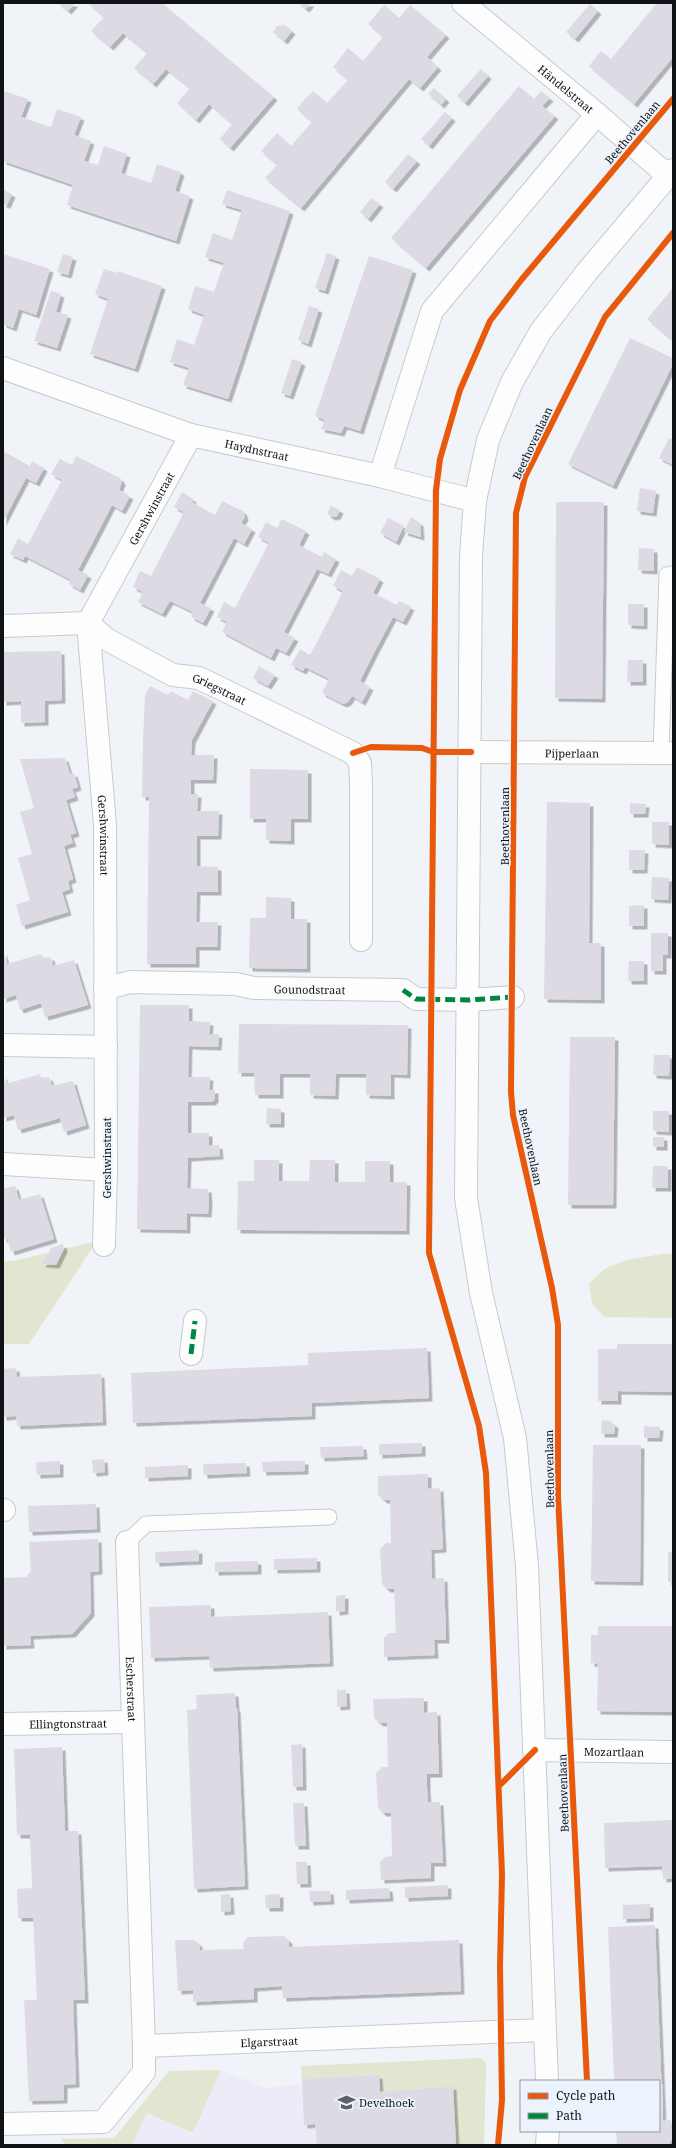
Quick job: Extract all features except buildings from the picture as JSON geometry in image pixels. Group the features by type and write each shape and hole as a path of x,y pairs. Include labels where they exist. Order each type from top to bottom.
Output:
{"street":[{"name":"Händelstraat","path":"463,3 670,173"},
{"path":"380,476 432,311 597,114"},
{"path":"547,2080 527,1566 515,1438 482,1299 466,1198 471,752 471,556 476,501 488,440 512,382 541,331 586,273 670,173"},
{"name":"Haydnstraat","path":"3,368 191,435 380,476 476,501"},
{"name":"Gershwinstraat","path":"104,1245 106,1170 106,825 88,623 191,435"},
{"path":"3,626 88,623"},
{"name":"Griegstraat","path":"88,623 106,639 173,675 199,678 353,753 360,763 361,783 361,940"},
{"name":"Pijperlaan","path":"471,752 667,753"},
{"name":"Gounodstraat","path":"105,989 130,982 236,984 254,988 404,990 416,999 469,1000 513,997"},
{"path":"3,1045 106,1047"},
{"path":"3,1164 106,1170"},
{"path":"191,1354 195,1321"},
{"name":"Escherstraat","path":"127,1542 144,2046"},
{"name":"Ellingtonstraat","path":"3,1724 132,1722"},
{"name":"Mozartlaan","path":"535,1750 673,1752"},
{"name":"Elgarstraat","path":"144,2046 544,2030"},
{"path":"3,2124 103,2122 144,2072 144,2046"},
{"path":"547,2145 548,2132"}],"lane":[{"path":"667,753 667,575 673,574"},
{"name":"Escherstraat","path":"127,1542 146,1524 329,1517"}],"shaded area":[{"name":"Develhoek","path":"481,2058 486,2064 484,2145 132,2145 147,2113 193,2133 221,2070 265,2088 302,2084 301,2066"}],"green space":[{"path":"97,1241 29,1344 3,1344 3,1261 13,1261"},
{"path":"662,1254 673,1254 673,1316 670,1318 604,1317 592,1303 589,1284 604,1269 626,1260"},
{"path":"481,2058 486,2064 484,2145 456,2145 452,2086 380,2092 379,2075 302,2079 301,2066"},
{"path":"221,2070 193,2133 147,2113 132,2145 65,2145 61,2139 114,2138 169,2071"}],"marked path":[{"path":"403,990 416,999 469,1000 513,997"},
{"path":"191,1354 195,1321"}],"cycle path":[{"name":"Beethovenlaan","path":"498,2145 502,2100 500,1966 502,1874 486,1473 479,1426 429,1253 436,490 440,459 460,390 490,321 522,279 673,99"},
{"name":"Beethovenlaan","path":"587,2080 558,1496 558,1325 552,1288 513,1115 511,1092 516,513 525,477 605,317 673,233"},
{"path":"353,753 371,747 422,748 433,752 471,752"},
{"path":"499,1786 535,1750"}],"place":[{"name":"Develhoek","path":"346,2102"}]}
